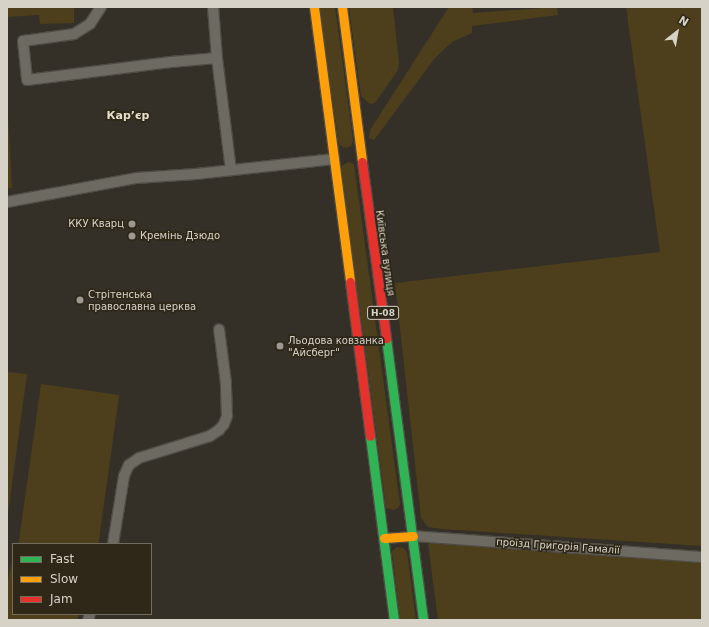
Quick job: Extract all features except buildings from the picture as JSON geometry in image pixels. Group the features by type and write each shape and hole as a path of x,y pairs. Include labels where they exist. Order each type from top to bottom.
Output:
{"main road":[{"name":"Н-08","path":"314,7 338,159 394,620"},
{"name":"Київська вулиця","path":"342,7 358,156 413,536 423,620"},
{"path":"384,538 413,536"}],"street":[{"path":"100,7 90,24 74,34 23,41 27,80 171,62 217,58"},
{"path":"213,7 217,58 231,170"},
{"path":"7,202 136,178 338,159"},
{"path":"113,543 124,476 129,465 146,455 210,436 220,430 224,424 227,416 226,382 219,329"},
{"name":"проїзд Григорія Гамалії","path":"413,536 702,557"}],"shaded area":[{"path":"7,7 74,7 74,23 40,24 39,15 7,17"},
{"path":"319,7 335,7 353,141 351,146 346,148 339,145"},
{"path":"349,7 393,7 399,63 398,70 375,103 370,104 361,96"},
{"path":"449,7 472,7 473,13 557,7 558,15 472,26 472,33 452,42 435,58 374,140 369,138 370,130"},
{"path":"626,7 702,7 702,546 428,527 421,518 395,283 660,252"},
{"path":"7,96 12,188 7,188"},
{"path":"349,162 354,164 400,504 398,508 394,510 386,508 341,166"},
{"path":"7,372 27,374 7,521"},
{"path":"41,384 119,395 98,543 19,543"},
{"path":"428,543 702,563 702,620 438,620"},
{"path":"397,547 403,548 407,552 416,620 400,620 392,551"},
{"path":"12,561 12,615 79,615 77,620 7,620 7,585"}],"traffic: fast":[{"path":"386,338 423,620"},
{"path":"370,436 394,620"}],"traffic: slow":[{"path":"314,7 350,282"},
{"path":"342,7 362,162"},
{"path":"384,538 413,536"}],"traffic: jam":[{"path":"362,162 386,338"},
{"path":"350,282 370,436"}],"place":[{"name":"ККУ Кварц","path":"132,224"},
{"name":"Кремінь Дзюдо","path":"132,236"},
{"name":"Стрітенська православна церква","path":"80,300"},
{"name":"Льодова ковзанка \"Айсберг\"","path":"280,346"}],"district":[{"name":"Кар’єр","path":"128,116"}]}
